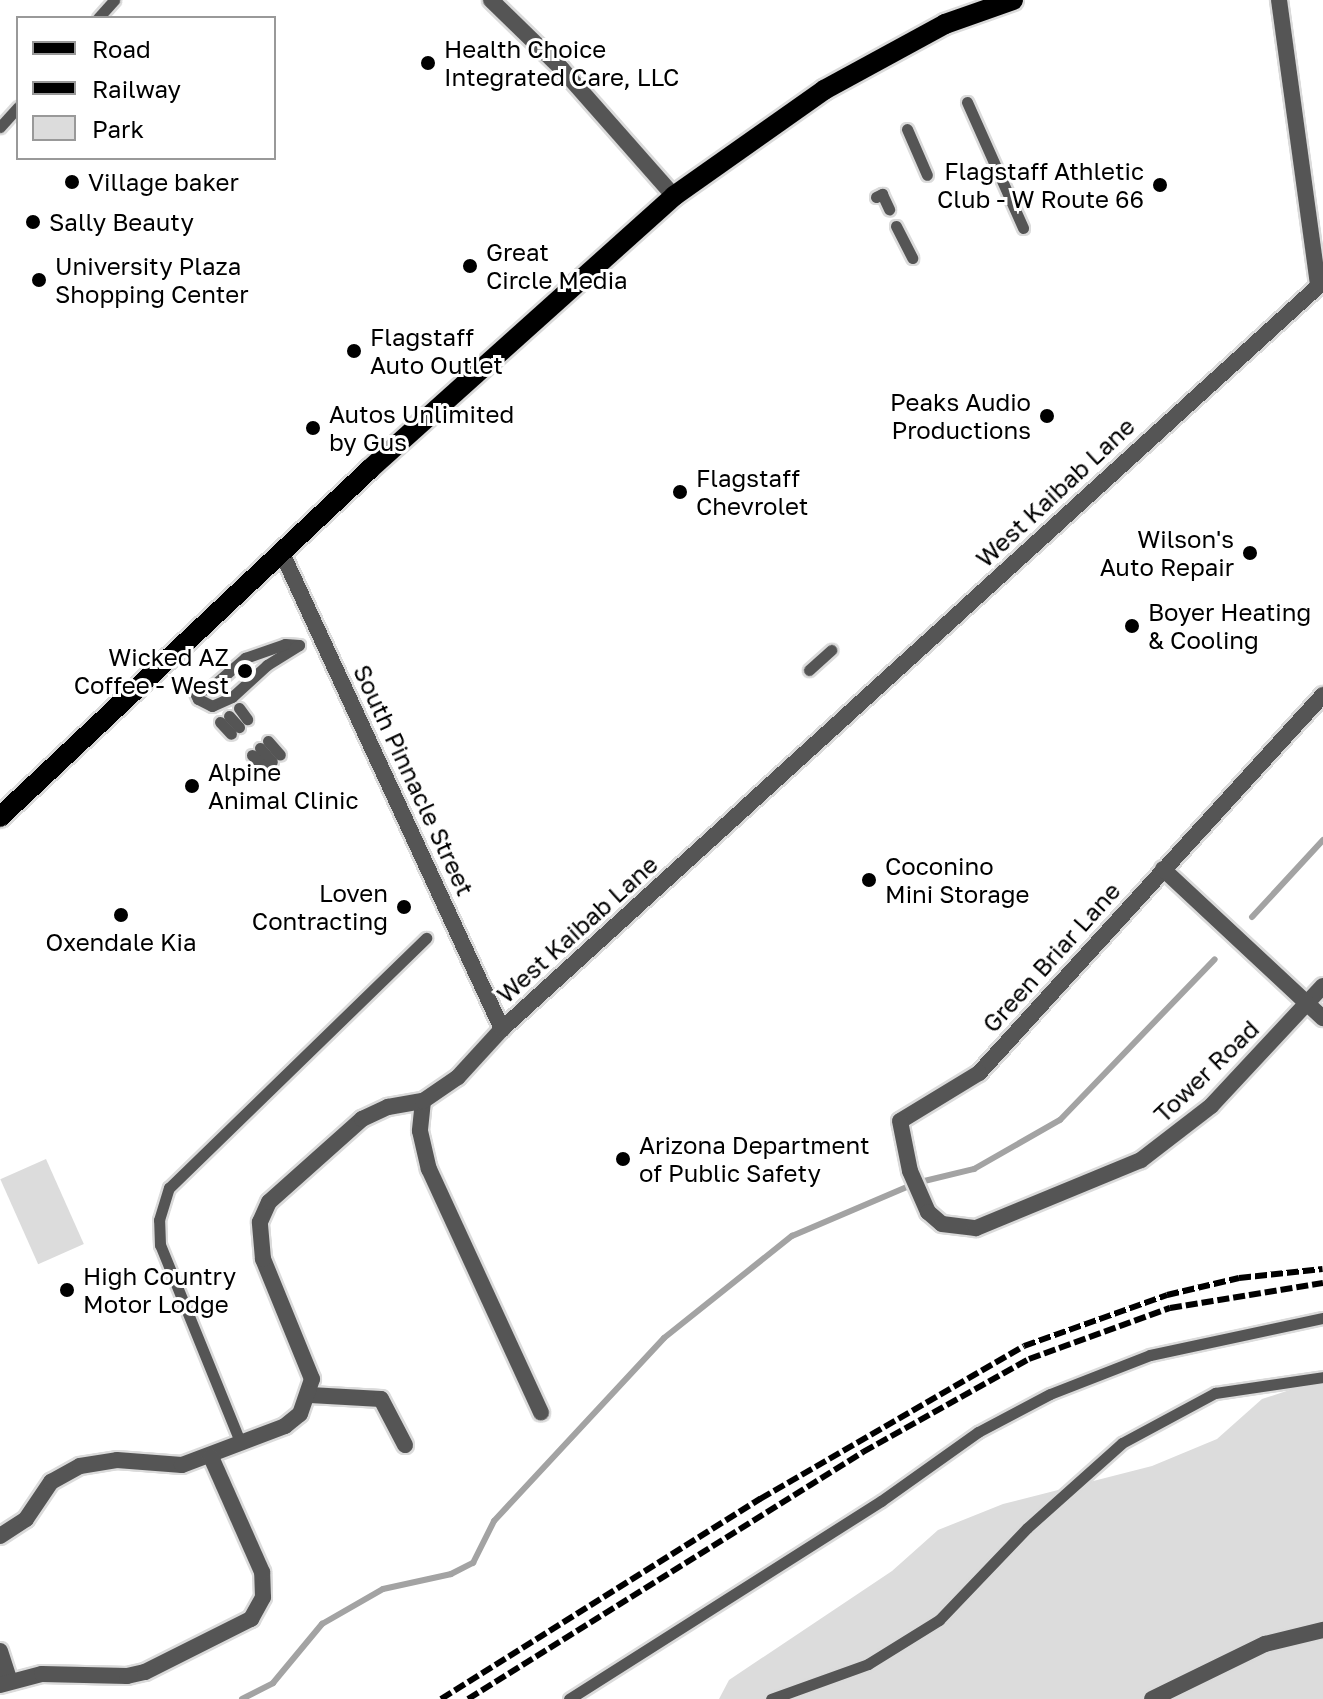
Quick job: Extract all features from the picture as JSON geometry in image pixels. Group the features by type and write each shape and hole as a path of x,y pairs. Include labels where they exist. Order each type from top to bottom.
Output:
{"main road":[{"path":"0,817 281,551 674,196 741,144 832,85 945,24 1013,0"}],"street":[{"path":"491,0 561,68 674,196"},
{"path":"1279,0 1321,283"},
{"name":"West Kaibab Lane","path":"310,1395 309,1363 263,1259 260,1222 269,1202 362,1119 388,1107 423,1101 458,1077 502,1029 1321,283"},
{"name":"South Pinnacle Street","path":"281,551 502,1029"},
{"name":"Green Briar Lane","path":"976,1228 950,1227 928,1212 910,1171 900,1121 979,1073 1323,695"},
{"path":"1163,869 1323,1018"},
{"name":"Tower Road","path":"976,1228 1114,1175 1166,1144 1211,1106 1323,986"},
{"path":"423,1101 420,1131 429,1169 541,1412"},
{"path":"0,1536 26,1519 51,1482 80,1466 117,1460 182,1465 211,1457 285,1426 300,1414 310,1395 381,1399 405,1445"},
{"path":"0,1651 5,1683 42,1674 127,1676 145,1672 251,1619 263,1597 262,1572 211,1457"},
{"path":"1152,1699 1276,1640 1323,1630"}],"lane":[{"path":"100,16 114,0"},
{"path":"967,102 1023,228"},
{"path":"0,127 16,109"},
{"path":"907,129 927,175"},
{"path":"876,197 882,194 889,209"},
{"path":"896,226 912,258"},
{"path":"285,644 299,645 267,665 232,697 212,706 194,691 209,689 245,658 285,644"},
{"path":"809,670 831,650"},
{"path":"239,726 229,715 239,726"},
{"path":"272,761 260,748 272,761"},
{"path":"241,1444 160,1245 159,1220 169,1188 426,938"},
{"path":"569,1699 881,1501 978,1432 1050,1394 1150,1355 1323,1318"},
{"path":"771,1699 868,1664 939,1620 1027,1528 1122,1443 1215,1393 1323,1377"}],"green space":[{"path":"46,1159 84,1244 38,1264 0,1179"},
{"path":"1323,1379 1323,1699 719,1699 729,1680 892,1571 938,1530 1003,1504 1152,1466 1217,1439 1262,1399"}],"waterway":[{"path":"1252,917 1323,840"},
{"path":"242,1699 273,1683 322,1624 383,1589 451,1574 473,1563 494,1521 664,1338 792,1236 916,1183 974,1169 1060,1120 1215,959"}],"railway":[{"path":"441,1699 760,1499 1024,1346 1167,1295 1239,1278 1323,1269"},
{"path":"468,1699 863,1452 1029,1359 1170,1308 1323,1283"}],"place":[{"name":"Health Choice Integrated Care, LLC","path":"428,63"},
{"name":"Village baker","path":"72,182"},
{"name":"Flagstaff Athletic Club - W Route 66","path":"1160,185"},
{"name":"Sally Beauty","path":"33,222"},
{"name":"Great Circle Media","path":"470,266"},
{"name":"University Plaza Shopping Center","path":"39,280"},
{"name":"Flagstaff Auto Outlet","path":"354,351"},
{"name":"Peaks Audio Productions","path":"1047,416"},
{"name":"Autos Unlimited by Gus","path":"313,428"},
{"name":"Flagstaff Chevrolet","path":"680,492"},
{"name":"Wilson's Auto Repair","path":"1250,553"},
{"name":"Boyer Heating & Cooling","path":"1132,626"},
{"name":"Wicked AZ Coffee - West","path":"245,671"},
{"name":"Alpine Animal Clinic","path":"192,786"},
{"name":"Coconino Mini Storage","path":"869,880"},
{"name":"Loven Contracting","path":"404,907"},
{"name":"Oxendale Kia","path":"121,915"},
{"name":"Arizona Department of Public Safety","path":"623,1159"},
{"name":"High Country Motor Lodge","path":"67,1290"}]}
